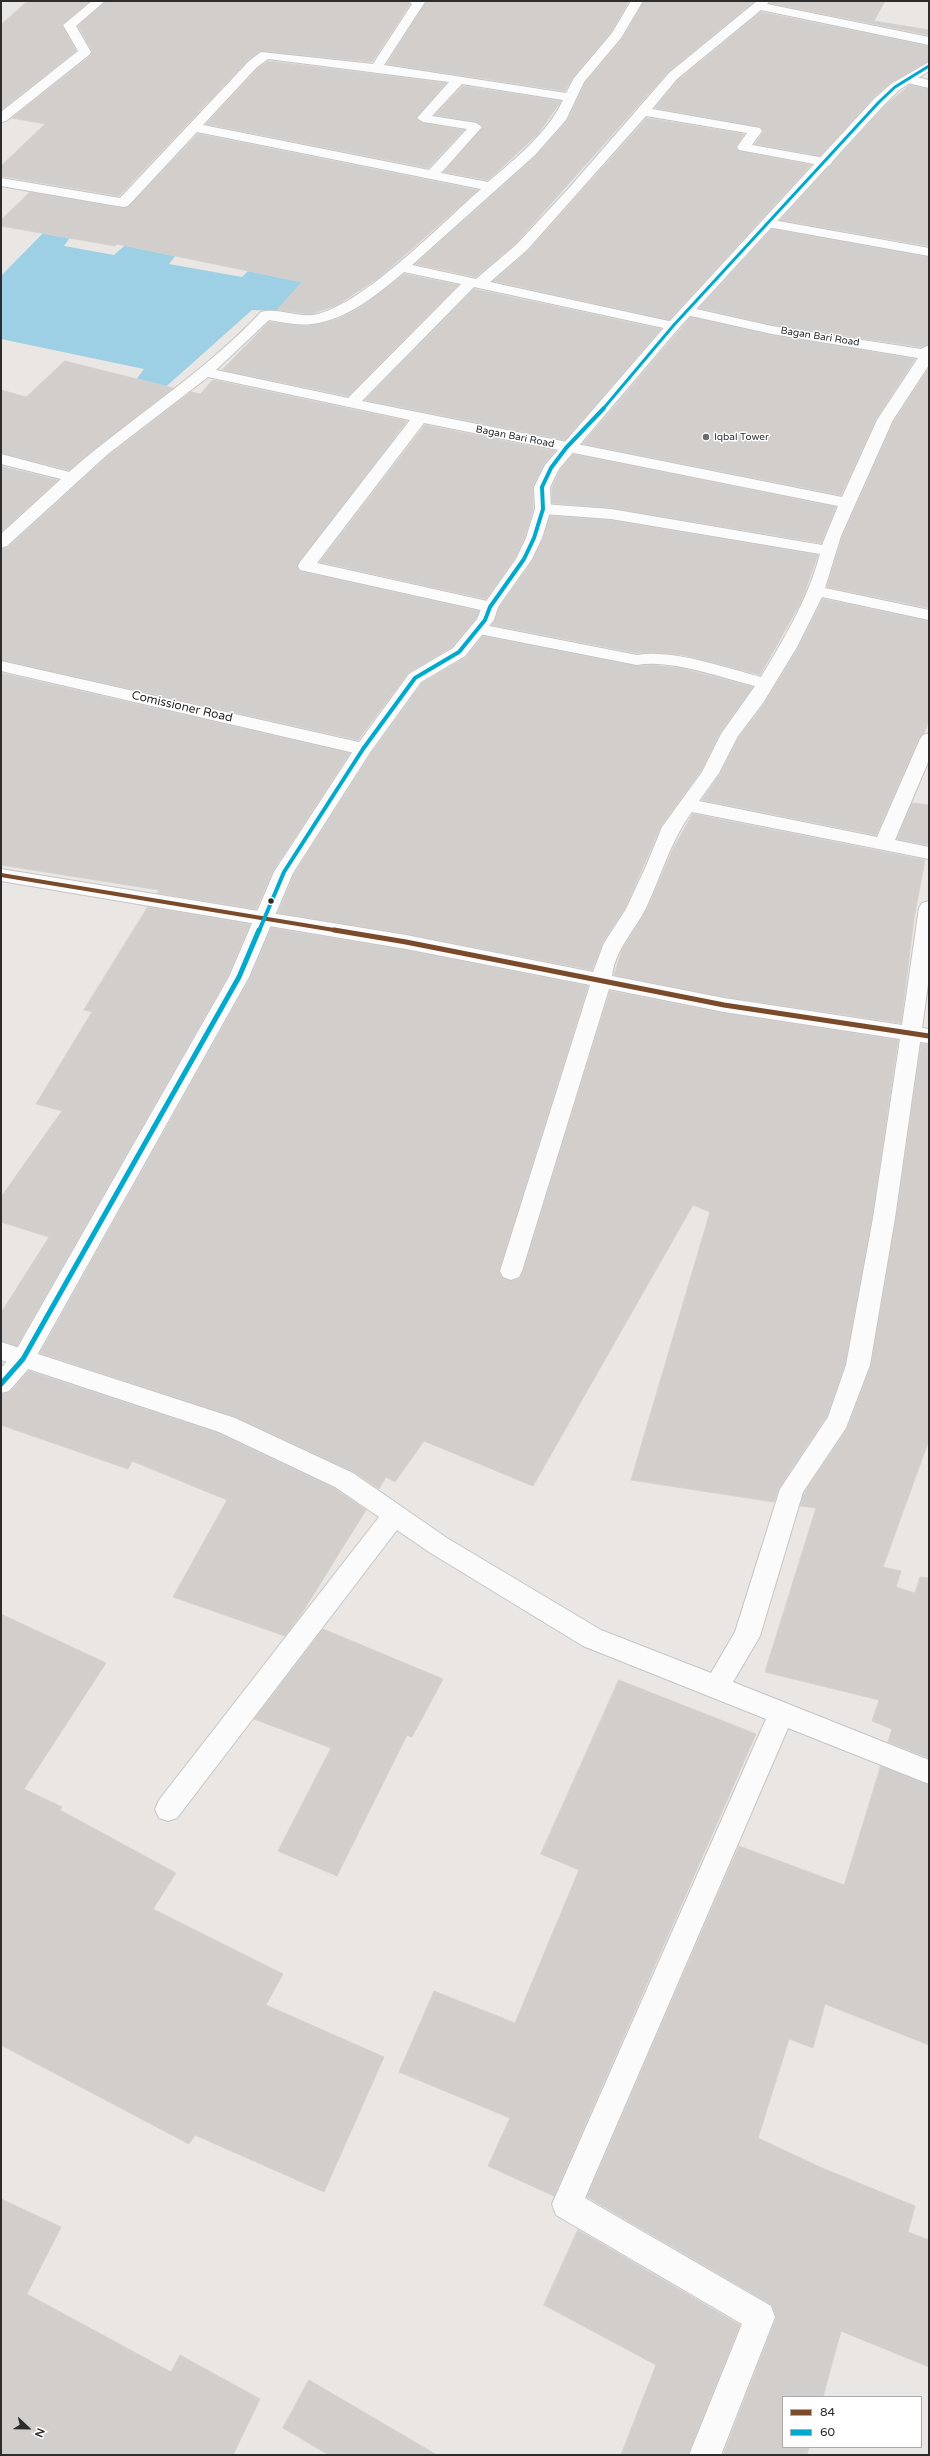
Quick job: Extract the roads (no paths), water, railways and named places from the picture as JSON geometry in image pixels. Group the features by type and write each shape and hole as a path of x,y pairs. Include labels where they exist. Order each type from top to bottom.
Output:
{"street":[{"path":"1,118 85,52 69,25 99,1"},
{"path":"376,68 419,2 414,1"},
{"path":"1,543 72,477 139,421 207,372 243,341 266,315 312,320 344,308 376,289 412,255 492,187 535,146 561,117 578,81 617,35 637,1"},
{"path":"351,404 475,283 522,247 673,76 761,4 929,41"},
{"path":"1,182 123,204 253,64 265,56 459,79 570,97"},
{"path":"1,1384 12,1355 239,977 284,872 320,820 363,749 415,678 453,657 478,629 490,607 524,559 534,538 543,509 542,487 551,468 566,448 606,406 673,326 879,102 907,79 929,66"},
{"path":"432,175 476,127 423,118 459,79"},
{"path":"907,79 929,84"},
{"path":"642,111 755,131 744,147 825,162"},
{"path":"194,127 492,187"},
{"path":"767,223 929,252"},
{"path":"401,267 673,326"},
{"name":"Bagan Bari Road","path":"688,311 772,330 928,353"},
{"path":"511,1271 602,980 603,971 614,943 635,910 656,866 671,827 710,773 730,734 754,703 764,683 788,647 815,591 833,536 885,420 928,353"},
{"name":"Bagan Bari Road","path":"207,372 351,404 566,448 848,503"},
{"path":"420,418 306,566 490,607"},
{"path":"1,459 72,477"},
{"path":"543,509 610,514 829,551"},
{"path":"815,591 929,615"},
{"path":"478,629 636,660 643,657 680,663 764,683"},
{"name":"Comissioner Road","path":"1,666 363,749"},
{"path":"883,845 929,739"},
{"path":"687,804 883,845 929,853"},
{"path":"1,875 324,928 602,980 724,1005 921,1035"},
{"path":"717,1686 747,1636 792,1489 838,1421 858,1365 884,1218 921,1035 929,908"},
{"path":"12,1355 227,1425 344,1480 438,1545 592,1638 717,1686 929,1772"},
{"path":"168,1809 395,1515"},
{"path":"705,2455 760,2317 567,2204 782,1712"}],"water":[{"path":"53,223 78,226 64,246 114,255 141,231 190,236 169,264 242,277 272,246 317,280 303,312 252,310 160,392 130,388 144,369 1,339 1,276"}],"place":[{"name":"Iqbal Tower","path":"706,437"}]}
